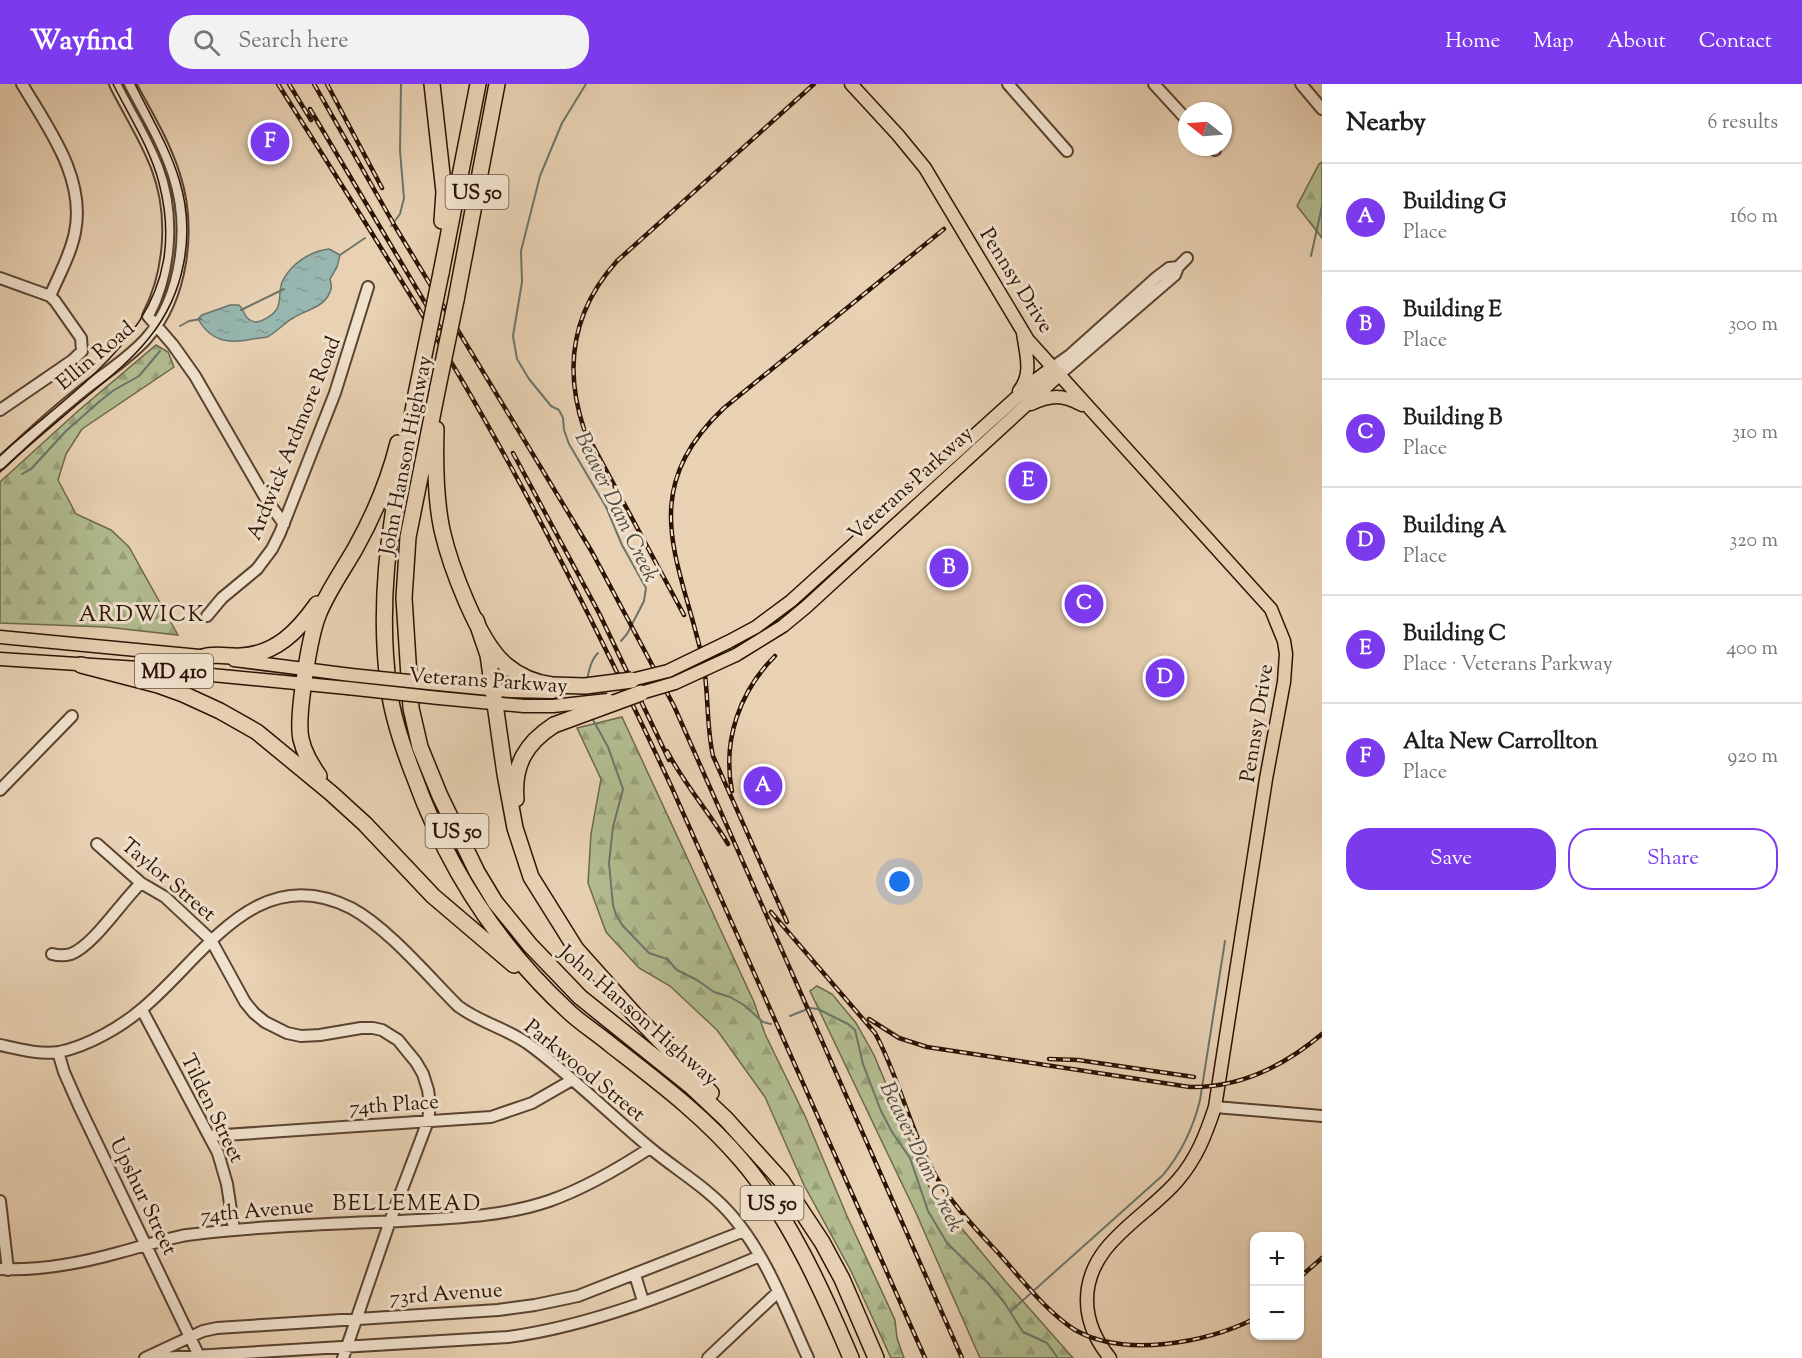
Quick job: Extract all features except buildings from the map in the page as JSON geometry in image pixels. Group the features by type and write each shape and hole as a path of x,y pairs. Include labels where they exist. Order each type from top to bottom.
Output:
{"highway":[{"path":"432,84 444,192 442,225 446,248"},
{"name":"John Hanson Highway","path":"478,84 393,514 386,572 385,605 386,651 393,713 418,789 436,830 460,877 507,946 569,1012 674,1094 744,1163 765,1192 817,1282 851,1358"},
{"name":"John Hanson Highway","path":"497,84 408,537 404,598 411,708 420,747 440,796 477,872 502,911 530,945 580,997 692,1087 781,1180 822,1242 842,1280 876,1358"},
{"path":"438,387 436,474 442,528 456,576 493,650 507,666 552,689 578,686 637,687"},
{"path":"331,793 309,761 301,738 300,716 313,631 319,613 350,558 376,504 395,456 405,416 415,399"},
{"path":"203,657 244,656 266,651 280,644 295,633 306,620 350,558"},
{"path":"476,620 488,655 514,828 531,877 576,949 715,1097 765,1161"},
{"path":"81,665 158,685 220,711 257,732 365,824 432,896 569,1012"},
{"path":"545,902 526,854 518,822 515,793 516,772 520,760 537,738 554,725 637,687"}],"main road":[{"name":"Pennsy Drive","path":"851,84 925,168 984,263 1023,332 1088,408 1271,609 1284,641 1286,654 1284,682 1266,779 1215,1107 1199,1148 1183,1174 1164,1195 1111,1243 1094,1268 1088,1287 1088,1317 1094,1335 1110,1358"},
{"path":"1011,402 1024,385 1028,367 1023,332"},
{"name":"Veterans Parkway","path":"0,637 438,684 553,706 593,703 637,687 756,627 791,601 1011,402 1057,370"},
{"name":"Veterans Parkway","path":"637,687 675,683 736,655 783,626 1005,423 1057,370"},
{"path":"1005,423 1032,403 1051,397 1065,397 1088,408"},
{"name":"Veterans Parkway","path":"0,659 187,672 439,698 493,696 552,689"}],"street":[{"path":"22,84 65,160 76,191 75,232 50,296"},
{"name":"Ellin Road","path":"115,84 158,168 167,212 165,271 156,301 148,316 156,326"},
{"name":"Ellin Road","path":"0,464 75,397 145,340 156,326 172,292 181,255 181,211 175,177 164,146 130,84"},
{"path":"1008,84 1067,151"},
{"path":"1154,84 1178,110"},
{"path":"1301,84 1322,108"},
{"name":"Veterans Parkway","path":"1057,370 1070,355 1157,277 1169,268 1178,267 1187,258"},
{"path":"0,278 50,296 73,325 83,344 79,356 68,365 0,410"},
{"name":"Ardwick Ardmore Road","path":"207,616 222,598 248,578 264,561 284,524 335,393 368,287"},
{"path":"156,326 182,356 195,376 266,498 284,524"},
{"path":"0,790 72,716"},
{"name":"Taylor Street","path":"97,844 141,883 165,897 210,940 245,1002 254,1013 277,1029 301,1036 361,1028 382,1030 398,1040 416,1062 426,1082 430,1104 428,1121 344,1353"},
{"path":"52,954 59,956 71,954 85,945 141,883"},
{"name":"Parkwood Street","path":"58,1052 89,1042 142,1010 210,940 237,917 272,901 290,897 310,896 338,902 370,921 458,1006 470,1015 524,1041 650,1148 718,1202 744,1231 760,1256 808,1358"},
{"name":"Tilden Street","path":"142,1010 210,1136 223,1165 234,1230"},
{"path":"0,1045 42,1052 58,1052"},
{"name":"Upshur Street","path":"58,1052 79,1106 199,1356"},
{"name":"74th Place","path":"210,1136 491,1117 532,1103 572,1080"},
{"path":"1215,1107 1322,1116"},
{"name":"74th Avenue","path":"4,1270 60,1266 185,1236 234,1230 480,1216 512,1211 549,1201 590,1184 650,1148"},
{"path":"0,1201 4,1270"},
{"name":"73rd Avenue","path":"145,1358 203,1331 218,1328 498,1310 578,1296 744,1231"},
{"path":"160,1358 344,1353 539,1333 575,1326 760,1256"},
{"path":"635,1275 644,1301"},
{"path":"708,1358 778,1292"}],"green space":[{"path":"1322,162 1322,238 1297,206"},
{"path":"156,345 168,352 174,367 82,429 66,454 58,480 76,514 111,530 129,547 178,635 106,627 0,623 0,482 78,411"},
{"path":"622,717 754,1002 765,1034 805,1116 847,1216 895,1320 897,1338 904,1358 891,1358 851,1271 804,1185 765,1097 717,1030 670,986 639,968 606,932 588,883 591,834 601,779 577,728"},
{"path":"817,986 832,994 856,1023 874,1055 931,1191 1006,1282 1073,1358 980,1358 916,1213 810,991"}],"water":[{"path":"329,249 340,255 337,267 330,279 331,288 328,296 321,304 293,318 270,335 244,341 221,340 209,333 198,319 202,315 230,305 239,305 246,317 253,322 263,320 276,311 283,280 291,268 309,255"}],"waterway":[{"path":"391,226 400,214 404,198 400,151 401,84"},
{"name":"Beaver Dam Creek","path":"586,84 562,123 540,176 521,251 522,282 513,336 517,359 529,379 551,406 559,410 569,444 606,507 622,545 646,588 644,601 621,641"},
{"path":"1311,256 1322,206"},
{"path":"340,255 365,238"},
{"path":"241,310 284,289"},
{"path":"180,326 189,321 201,319"},
{"path":"22,474 31,469 66,431 100,401 139,376 160,351"},
{"name":"Beaver Dam Creek","path":"587,680 592,662 598,653"},
{"name":"Beaver Dam Creek","path":"592,718 608,747 623,789 613,827 609,863 616,915 623,926 649,953 667,959 677,970 714,992 744,1005 763,1022 771,1024"},
{"path":"1011,1311 1163,1175 1176,1158 1194,1121 1200,1100 1225,941"},
{"name":"Beaver Dam Creek","path":"790,1016 810,1008 818,1009 855,1030 863,1064 881,1111 910,1158 928,1211 947,1243 988,1283 1004,1302 1023,1332 1047,1343 1058,1358"}],"tram line":[{"path":"0,455 97,371 125,341 147,309 161,272 166,231 159,183 145,145 113,84"},
{"path":"0,472 133,356 161,321 179,283 186,241 187,220 184,200 170,155 135,84"}],"railway":[{"path":"278,84 460,377 571,580 672,788 925,1358"},
{"path":"289,84 311,120"},
{"path":"314,84 396,228 592,552 674,706 962,1358"},
{"path":"327,84 382,188"},
{"path":"684,615 584,429 574,383 576,340 590,299 617,261 814,84"},
{"path":"310,109 440,328"},
{"path":"787,922 713,756 703,661 676,559 672,529 672,499 680,469 696,439 724,408 944,229"},
{"path":"513,453 599,613 669,760"},
{"path":"732,791 730,753 737,718 752,685 775,656"},
{"path":"667,751 728,844"},
{"path":"771,912 875,1033 891,1067 917,1137 947,1194 973,1226 1054,1314 1075,1330 1095,1339 1141,1345 1165,1344 1212,1335 1250,1321"},
{"path":"869,1019 899,1038 927,1047 1190,1087 1226,1084 1260,1073 1292,1056 1322,1034"},
{"path":"1049,1059 1078,1060 1194,1077"},
{"path":"1304,1274 1322,1258"}],"place":[{"name":"Alta New Carrollton","path":"270,142"},
{"name":"Building C","path":"1028,481"},
{"name":"Building E","path":"949,568"},
{"name":"Building B","path":"1084,604"},
{"name":"Building A","path":"1165,678"},
{"name":"Building G","path":"763,786"}],"district":[{"name":"ARDWICK","path":"142,613"},
{"name":"BELLEMEAD","path":"407,1202"}]}
